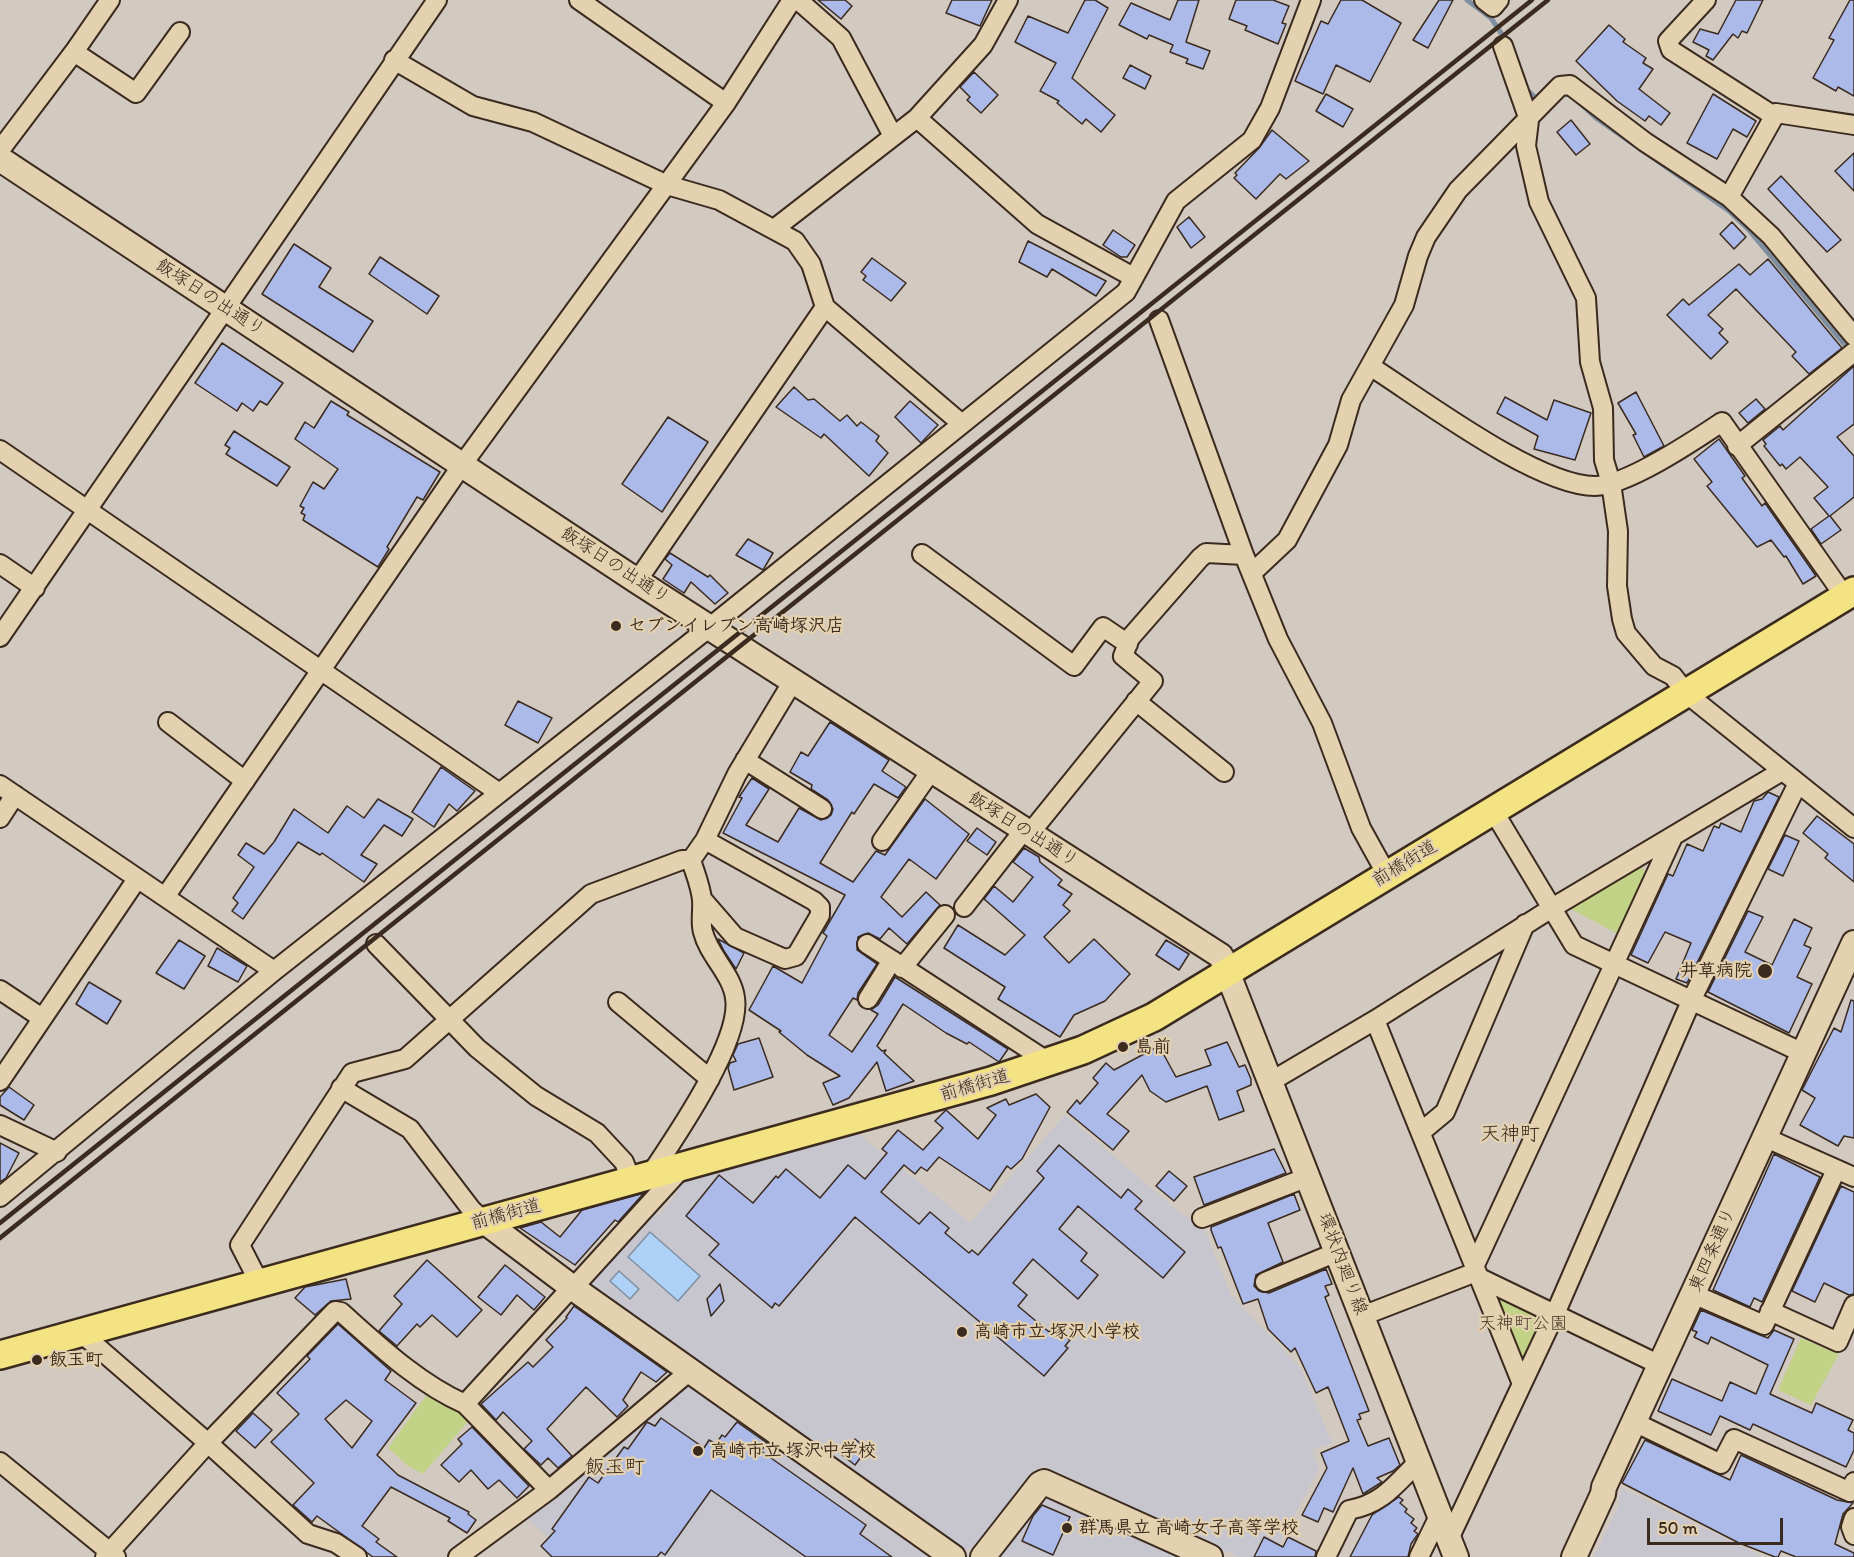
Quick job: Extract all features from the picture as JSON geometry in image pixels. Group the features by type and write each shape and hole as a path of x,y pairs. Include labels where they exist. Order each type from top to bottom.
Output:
{"main road":[{"name":"前橋街道","path":"0,1355 1050,1063 1136,1026 1494,812 1849,594"}],"street":[{"path":"0,150 110,0"},
{"path":"0,637 437,0"},
{"path":"579,0 726,103"},
{"path":"165,897 462,465 726,103 792,0"},
{"path":"798,0 841,38 894,136"},
{"path":"774,229 917,118 983,45 1008,0"},
{"path":"0,1197 274,971 710,627 1126,291 1176,201 1252,140 1270,108 1311,0"},
{"path":"1484,0 1493,7 1499,0"},
{"path":"1706,0 1668,41 1671,50 1774,116"},
{"path":"74,52 136,93 180,32"},
{"path":"1503,46 1529,120 1526,146 1539,202 1586,298 1590,362 1603,408 1604,460 1611,483 1618,531 1617,586 1626,633 1654,666 1672,676 1687,694 1854,828"},
{"path":"394,60 473,106 533,122 667,185 718,200 795,241 811,264 825,308 962,424"},
{"path":"1252,573 1287,540 1338,445 1351,400 1404,305 1426,237 1458,190 1560,86 1570,85 1646,142 1729,197 1771,236 1854,336"},
{"path":"1729,197 1776,113 1854,125"},
{"path":"917,118 1037,224 1133,277"},
{"name":"飯塚日の出通り","path":"0,159 636,580 1221,956 1227,972"},
{"path":"636,580 825,308"},
{"path":"1159,320 1244,555 1278,639 1322,723 1360,828 1387,875"},
{"path":"1737,446 1854,352"},
{"path":"1370,366 1521,462 1567,482 1596,487 1611,483 1673,455 1722,422 1737,446 1849,594"},
{"path":"0,450 498,792"},
{"path":"964,907 1153,681 1123,656 1128,644 1206,553 1244,555"},
{"path":"922,555 1074,666 1103,627 1128,644"},
{"path":"0,564 35,588"},
{"path":"691,860 705,840 722,800 745,760 794,681"},
{"path":"1136,701 1224,772"},
{"path":"168,722 245,781"},
{"path":"745,760 822,809"},
{"path":"882,841 931,771"},
{"path":"1270,1082 1375,1020 1552,908 1782,771"},
{"path":"1452,1548 1692,999 1798,783"},
{"path":"0,818 7,790 274,971"},
{"path":"1494,812 1574,945 1803,1053"},
{"path":"1362,1316 1477,1272 1672,838"},
{"path":"702,898 735,937 785,959 796,956 820,915 820,907 814,901 705,840"},
{"path":"260,1284 240,1245 352,1073 405,1059 591,894 682,860 691,860"},
{"path":"376,944 447,1020 477,1048 536,1096 597,1133 641,1178 710,1078 734,1016 735,998 702,931 702,898 691,860"},
{"path":"0,1081 137,879"},
{"path":"868,999 897,964 945,915"},
{"path":"1421,1132 1445,1112 1526,924"},
{"name":"東四条通り","path":"1574,1557 1854,943"},
{"path":"867,944 1050,1063"},
{"name":"環状内廻り線","path":"1227,972 1452,1548"},
{"path":"0,990 42,1018"},
{"path":"618,1002 710,1078"},
{"path":"1375,1020 1522,1384"},
{"path":"341,1088 410,1129 471,1209 484,1221 572,1287 953,1557"},
{"path":"0,1125 57,1152"},
{"path":"1764,1137 1854,1177"},
{"path":"465,1404 684,1166"},
{"path":"1693,1294 1764,1325 1836,1170"},
{"path":"1202,1218 1308,1177"},
{"path":"1265,1282 1337,1252"},
{"path":"1477,1272 1555,1314 1660,1365"},
{"path":"1770,1311 1838,1342 1854,1305"},
{"path":"0,1462 110,1555 208,1443 335,1311 341,1312 421,1379 449,1397 465,1404 549,1490"},
{"path":"80,1332 308,1534 336,1543 357,1557"},
{"path":"464,1556 549,1490 691,1370"},
{"path":"1634,1422 1721,1464 1734,1439 1853,1489"},
{"path":"1326,1557 1349,1510 1369,1506 1379,1500 1418,1462"},
{"path":"983,1557 1040,1484 1044,1482 1210,1557"},
{"path":"1419,1557 1440,1514"},
{"path":"1854,1518 1851,1527 1854,1535"}],"shaded area":[{"name":"高崎市立 塚沢小学校","path":"1065,1115 1184,1216 1201,1221 1231,1295 1301,1369 1332,1443 1312,1450 1319,1469 1272,1557 1239,1557 1045,1466 1035,1469 975,1548 964,1550 589,1283 652,1209 659,1215 673,1199 678,1191 675,1180 856,1132 970,1223"},
{"name":"高崎市立 塚沢中学校","path":"685,1384 696,1384 939,1557 569,1557 527,1518"},
{"path":"1621,1488 1764,1557 1594,1557 1618,1507"},
{"name":"群馬県立 高崎女子高等学校","path":"1048,1497 1178,1557 995,1557 1039,1500"}],"green space":[{"path":"1638,866 1644,869 1647,879 1622,936 1569,908"},
{"name":"天神町公園","path":"1485,1282 1551,1315 1523,1375"},
{"path":"1801,1338 1839,1354 1811,1405 1778,1390"},
{"path":"431,1389 470,1419 423,1474 407,1465 388,1448"}],"water":[{"path":"650,1232 700,1276 678,1301 628,1257"},
{"path":"619,1271 639,1289 630,1299 610,1281"}],"building":[{"path":"818,0 845,0 852,6 841,19"},
{"path":"952,0 992,0 980,26 946,13"},
{"path":"1085,0 1095,0 1108,8 1072,78 1115,115 1101,132 1086,119 1082,124 1057,103 1059,101 1040,91 1056,63 1015,42 1028,16 1068,33"},
{"path":"1178,0 1199,0 1186,42 1210,51 1203,69 1186,63 1188,59 1170,52 1173,45 1149,35 1147,39 1119,25 1131,3 1170,20"},
{"path":"1236,0 1273,0 1289,6 1282,23 1286,24 1278,44 1245,30 1247,26 1229,19"},
{"path":"1341,0 1362,0 1401,23 1370,82 1336,65 1323,94 1295,81 1321,21 1328,24"},
{"path":"1439,0 1453,0 1428,48 1413,40"},
{"path":"1736,0 1763,0 1747,33 1742,31 1738,38 1733,34 1713,60 1706,56 1709,50 1693,42 1700,29 1718,34"},
{"path":"1850,0 1854,0 1854,96 1838,87 1836,91 1813,78 1834,40 1829,38"},
{"path":"1609,25 1625,39 1623,42 1646,58 1643,63 1653,69 1639,89 1670,113 1661,125 1649,116 1645,121 1617,101 1576,61"},
{"path":"1130,65 1151,76 1145,89 1123,78"},
{"path":"974,72 998,95 981,113 967,100 970,97 960,87"},
{"path":"1326,94 1353,109 1343,127 1316,111"},
{"path":"1713,94 1756,121 1747,137 1733,129 1717,159 1687,143"},
{"path":"1571,120 1590,144 1576,155 1557,132"},
{"path":"1272,130 1309,161 1286,179 1280,174 1256,199 1234,178 1237,175 1235,173 1259,148"},
{"path":"1854,153 1854,191 1835,171"},
{"path":"1781,176 1841,240 1827,252 1768,189"},
{"path":"1189,217 1205,237 1191,248 1177,227"},
{"path":"1732,222 1746,237 1734,249 1720,234"},
{"path":"1113,230 1135,245 1127,257 1121,257 1103,245"},
{"path":"1028,241 1106,281 1096,296 1052,269 1047,277 1019,262"},
{"path":"294,244 331,268 319,287 373,321 353,352 262,294"},
{"path":"380,257 439,296 427,314 369,274"},
{"path":"872,258 906,283 891,301 863,280 866,276 861,272"},
{"path":"1768,259 1842,348 1809,374 1792,356 1796,352 1736,289 1708,315 1723,329 1719,333 1728,342 1711,359 1667,315 1683,299 1689,305 1739,264 1750,275"},
{"path":"222,343 283,383 267,405 260,401 253,411 242,403 237,411 195,383"},
{"path":"1854,366 1854,424 1837,437 1854,456 1854,497 1830,516 1841,530 1821,544 1811,529 1829,516 1814,498 1828,487 1800,457 1786,469 1782,464 1780,466 1764,446 1766,444 1763,440 1780,426 1783,430"},
{"path":"794,387 808,400 814,399 840,421 847,415 857,426 861,422 879,436 876,441 888,453 869,476 824,434 821,438 776,407"},
{"path":"1636,392 1664,446 1644,457 1633,435 1636,434 1618,403"},
{"path":"1505,397 1547,420 1554,400 1591,413 1575,460 1534,449 1538,436 1497,413"},
{"path":"1756,399 1765,409 1748,423 1739,413"},
{"path":"331,401 349,412 347,415 440,472 423,500 417,497 387,547 389,549 378,567 303,520 305,515 301,513 304,508 300,506 313,482 324,489 338,469 295,439 305,422 314,428"},
{"path":"910,401 938,425 921,443 895,417"},
{"path":"668,417 708,442 662,512 622,484"},
{"path":"234,431 290,467 277,486 226,454 230,448 225,445"},
{"path":"1719,439 1745,476 1742,478 1762,506 1765,503 1816,576 1803,584 1786,556 1784,557 1771,540 1757,547 1707,486 1712,482 1694,459"},
{"path":"748,539 773,553 763,570 736,555"},
{"path":"670,553 708,577 710,575 728,593 715,604 691,582 684,593 663,579 672,565 665,559"},
{"path":"518,701 552,718 538,743 505,725"},
{"path":"830,722 889,760 882,771 906,787 898,798 874,784 854,814 852,812 820,863 853,882 876,851 885,855 925,799 969,834 936,879 909,859 881,897 902,917 926,892 940,905 907,944 889,928 880,939 868,933 858,937 857,950 877,964 858,993 857,1000 853,998 829,1035 852,1052 878,1014 871,1010 878,1005 895,977 1008,1049 999,1062 969,1042 967,1044 946,1033 903,1004 877,1046 882,1051 886,1050 884,1053 914,1081 886,1091 877,1062 849,1098 833,1105 823,1083 840,1076 807,1055 779,1032 781,1031 749,1010 773,966 802,983 827,936 823,933 845,895 723,833 742,798 739,797 752,778 769,789 746,825 778,842 799,808 821,820 831,815 833,809 828,800 811,789 812,785 790,772 801,752 808,756"},
{"path":"441,767 475,791 457,811 449,804 434,827 412,812"},
{"path":"1768,792 1779,797 1687,983 1676,979 1691,943 1665,932 1648,963 1631,955 1668,874 1673,876 1687,844 1703,851 1714,826 1719,828 1721,823 1741,832 1754,801 1762,799"},
{"path":"378,799 413,819 402,836 384,825 361,855 377,864 364,882 322,853 320,855 298,842 243,919 232,911 238,903 233,898 254,867 238,855 246,843 264,854 294,809 328,833 347,806 364,818"},
{"path":"1817,816 1854,844 1854,882 1825,858 1828,854 1803,833"},
{"path":"977,828 996,842 987,855 967,841"},
{"path":"1785,835 1799,841 1783,876 1768,869"},
{"path":"1024,848 1039,857 1040,862 1062,880 1058,885 1072,894 1063,905 1070,911 1044,937 1069,963 1094,939 1130,974 1105,1001 1074,1015 1060,1037 998,999 1005,987 944,948 958,925 1005,955 1025,935 984,899 994,886 1013,902 1033,877 1013,862"},
{"name":"井草病院","path":"1748,911 1763,917 1745,952 1772,965 1794,919 1812,928 1804,945 1811,948 1797,977 1812,984 1789,1033 1708,992"},
{"path":"718,939 744,953 736,969 724,951"},
{"path":"179,940 205,956 184,989 156,973"},
{"path":"1166,940 1189,954 1179,970 1156,955"},
{"path":"217,948 247,966 238,982 208,966"},
{"path":"89,982 121,1001 107,1024 76,1004"},
{"path":"1851,1000 1854,1001 1854,1138 1844,1136 1838,1146 1800,1125 1815,1098 1802,1090 1834,1028 1841,1032"},
{"path":"759,1038 773,1077 734,1090 728,1068 730,1063 736,1061 733,1055 738,1044"},
{"path":"1227,1042 1239,1067 1245,1065 1251,1079 1251,1085 1237,1091 1244,1111 1219,1120 1207,1086 1166,1102 1150,1091 1142,1075 1107,1114 1129,1131 1113,1150 1067,1112 1077,1100 1080,1104 1098,1083 1093,1078 1106,1063 1114,1070 1159,1046 1176,1077 1211,1065 1205,1050"},
{"path":"9,1087 34,1105 24,1120 0,1105 0,1097"},
{"path":"1036,1094 1050,1107 1022,1159 1011,1169 1007,1166 990,1191 939,1157 927,1171 921,1167 915,1174 904,1165 881,1192 919,1224 930,1212 949,1228 945,1233 969,1253 972,1250 978,1255 1044,1178 1037,1171 1059,1145 1121,1198 1128,1189 1142,1201 1135,1209 1185,1252 1163,1278 1078,1206 1059,1229 1087,1253 1081,1261 1098,1275 1078,1299 1033,1259 1013,1283 1027,1295 1018,1306 1049,1332 1054,1326 1070,1340 1065,1346 1068,1348 1044,1376 855,1217 779,1306 775,1303 772,1308 709,1255 719,1244 686,1216 719,1175 753,1203 776,1176 778,1178 786,1169 820,1198 848,1165 865,1179 887,1153 882,1149 898,1130 923,1150 943,1128 935,1121 946,1110 978,1139 996,1115 987,1108 1006,1099 1009,1105"},
{"path":"0,1143 19,1153 6,1178 0,1182"},
{"path":"1274,1149 1286,1173 1204,1205 1194,1177"},
{"path":"1774,1154 1820,1177 1762,1302 1754,1298 1750,1307 1713,1290"},
{"path":"1169,1171 1187,1186 1174,1201 1156,1186"},
{"path":"1841,1186 1854,1192 1854,1294 1849,1295 1824,1283 1815,1302 1792,1291"},
{"path":"644,1193 618,1222 615,1220 575,1265 520,1228 541,1222 560,1237 582,1210"},
{"path":"1294,1194 1300,1210 1268,1223 1283,1262 1256,1275 1254,1286 1259,1291 1269,1293 1326,1269 1332,1284 1325,1286 1329,1295 1325,1297 1369,1411 1359,1414 1361,1419 1357,1420 1368,1446 1389,1438 1400,1465 1377,1478 1382,1482 1363,1494 1353,1468 1333,1512 1324,1508 1318,1522 1302,1515 1327,1468 1321,1453 1349,1441 1328,1387 1316,1393 1295,1348 1291,1352 1268,1329 1258,1299 1243,1304 1221,1247 1218,1248 1211,1230 1211,1227"},
{"path":"427,1260 482,1310 457,1337 432,1315 420,1327 417,1324 397,1346 379,1331 402,1304 394,1296"},
{"path":"505,1265 545,1297 534,1310 517,1295 501,1315 478,1297"},
{"path":"346,1279 351,1299 331,1301 315,1315 295,1298 305,1287"},
{"path":"720,1284 724,1301 711,1316 707,1299"},
{"path":"574,1306 667,1372 656,1382 641,1372 623,1400 628,1406 617,1417 586,1387 547,1429 572,1456 558,1468 548,1458 541,1465 524,1449 532,1441 503,1412 496,1420 481,1404 528,1362 533,1367 553,1347 546,1340 567,1318"},
{"path":"1701,1310 1768,1338 1774,1330 1794,1339 1770,1394 1812,1413 1816,1403 1853,1420 1848,1430 1854,1433 1854,1450 1846,1467 1753,1424 1750,1430 1720,1416 1711,1435 1658,1411 1672,1379 1722,1401 1730,1382 1756,1394 1768,1365 1711,1337 1708,1344 1694,1337 1697,1332 1692,1330"},
{"path":"338,1324 391,1371 385,1380 416,1403 377,1455 398,1475 469,1512 468,1514 476,1520 467,1533 448,1521 450,1518 391,1487 362,1526 379,1539 376,1542 397,1557 373,1557 317,1516 312,1522 293,1505 314,1483 271,1442 299,1414 277,1393 310,1359 307,1356","holes":["346,1400 372,1421 352,1448 325,1419"]},
{"path":"253,1413 272,1430 255,1448 236,1431"},
{"name":"高崎市立 塚沢中学校","path":"661,1418 704,1448 709,1440 716,1444 722,1435 725,1437 737,1422 767,1443 761,1451 866,1525 860,1534 892,1557 806,1557 711,1490 665,1555 661,1552 657,1557 552,1557 541,1546 555,1531 552,1529 589,1477 598,1483 624,1447 628,1449 647,1422 655,1426"},
{"path":"472,1427 529,1486 517,1498 499,1480 488,1489 471,1470 459,1482 441,1465 462,1444 458,1439"},
{"path":"855,1439 867,1449 855,1465 842,1455"},
{"path":"1645,1440 1730,1480 1741,1455 1837,1500 1853,1503 1843,1514 1835,1544 1854,1553 1854,1557 1796,1557 1781,1551 1778,1557 1775,1557 1739,1543 1622,1483"},
{"path":"1399,1497 1403,1500 1400,1503 1407,1509 1405,1512 1414,1519 1411,1523 1417,1528 1414,1531 1418,1534 1411,1544 1408,1557 1350,1557 1372,1515"},
{"path":"1042,1505 1070,1517 1053,1555 1022,1541 1033,1516"},
{"path":"1264,1537 1283,1547 1288,1537 1316,1551 1315,1557 1254,1557"}],"waterway":[{"path":"1467,0 1491,18 1507,42"},
{"path":"1524,87 1535,97 1543,97"},
{"path":"1559,95 1570,94 1596,118 1729,211 1748,229 1849,350"}],"railway":[{"path":"0,1223 1532,0"},
{"path":"0,1238 1548,0"}],"place":[{"name":"セブンイレブン高崎塚沢店","path":"616,626"},
{"name":"井草病院","path":"1765,971"},
{"name":"島前","path":"1123,1047"},
{"name":"高崎市立 塚沢小学校","path":"962,1332"},
{"name":"飯玉町","path":"37,1360"},
{"name":"高崎市立 塚沢中学校","path":"698,1451"},
{"name":"群馬県立 高崎女子高等学校","path":"1067,1528"}],"district":[{"name":"天神町","path":"1510,1135"},
{"name":"飯玉町","path":"615,1468"}]}
